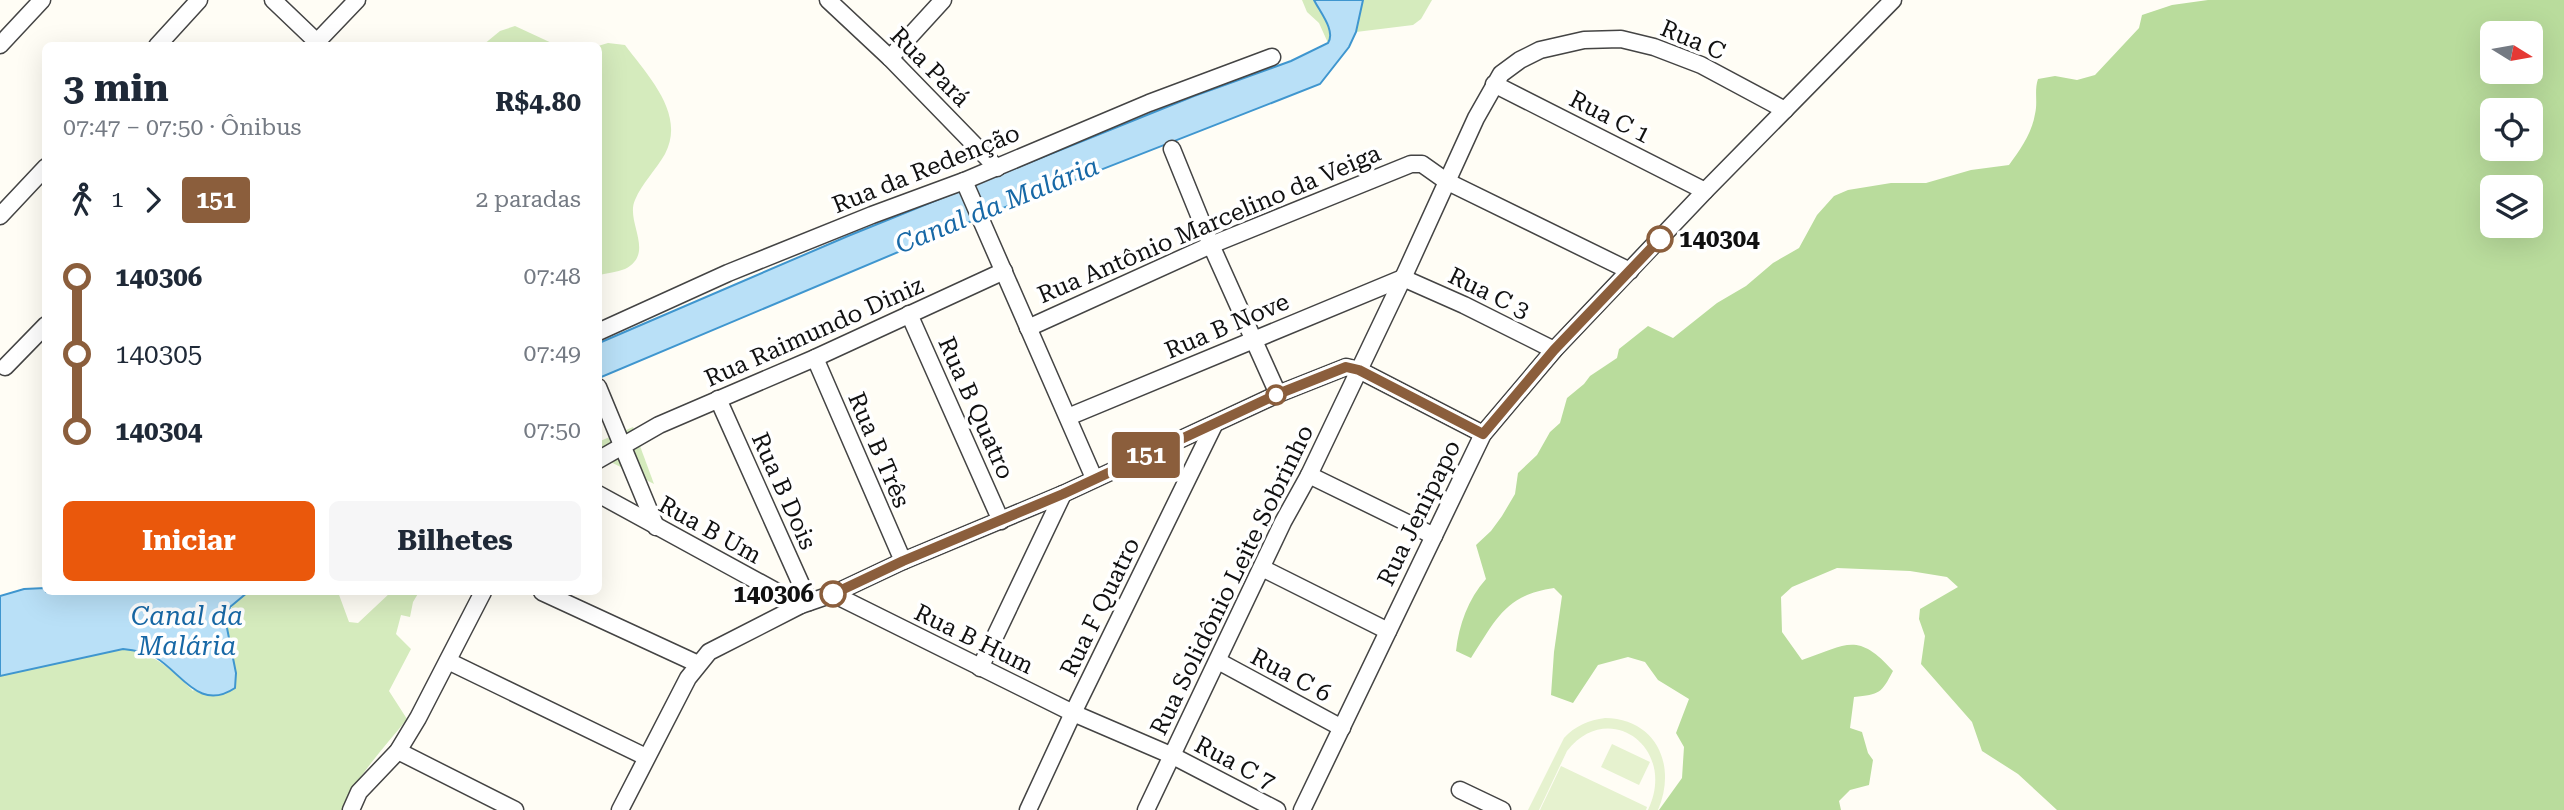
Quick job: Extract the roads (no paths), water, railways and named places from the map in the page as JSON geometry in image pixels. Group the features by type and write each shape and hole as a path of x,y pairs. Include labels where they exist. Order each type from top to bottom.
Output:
{"street":[{"path":"0,45 42,0"},
{"path":"161,42 199,0"},
{"path":"273,0 313,42"},
{"path":"317,42 357,0"},
{"name":"Rua Pará","path":"828,0 890,58 997,168"},
{"path":"890,58 943,0"},
{"name":"Rua Jenipapo","path":"1302,810 1483,434 1554,350 1705,191 1893,0"},
{"name":"Rua C","path":"1498,79 1520,60 1540,50 1584,40 1622,39 1654,47 1701,65 1785,110"},
{"name":"Rua da Redenção","path":"602,330 728,273 997,168 1149,103 1272,57"},
{"name":"Rua Solidônio Leite Sobrinho","path":"1146,810 1403,278 1446,181 1498,79"},
{"name":"Rua C 1","path":"1498,79 1705,191"},
{"path":"1172,149 1211,245 1278,394"},
{"name":"Rua Antônio Marcelino da Veiga","path":"1028,328 1211,245 1411,164 1422,164 1446,181 1630,271"},
{"path":"0,216 42,171"},
{"path":"964,181 1094,478"},
{"name":"Rua Raimundo Diniz","path":"602,458 659,425 815,358 1004,271"},
{"name":"Rua B Nove","path":"1068,417 1403,278"},
{"name":"Rua C 3","path":"1403,278 1554,350"},
{"name":"Rua B Quatro","path":"909,314 1001,521"},
{"path":"5,367 42,330"},
{"name":"Rua B Três","path":"815,358 903,561"},
{"path":"620,810 698,664 715,649 805,604 1063,494 1278,394 1346,367 1359,370 1483,434"},
{"path":"602,397 656,527"},
{"name":"Rua B Dois","path":"718,399 805,604"},
{"name":"Rua F Quatro","path":"1028,810 1214,425"},
{"path":"1309,475 1434,536"},
{"path":"980,668 1063,494"},
{"name":"Rua B Um","path":"602,496 805,604"},
{"path":"1262,568 1388,631"},
{"name":"Rua B Hum","path":"833,594 1073,713 1172,755"},
{"path":"351,810 363,787 398,751 482,595"},
{"path":"548,595 698,664"},
{"path":"448,662 646,757"},
{"name":"Rua C 6","path":"1218,662 1342,728"},
{"path":"398,751 514,810"},
{"name":"Rua C 7","path":"1172,755 1277,810"},
{"path":"1460,790 1502,810"}],"water":[{"name":"Canal da Malária","path":"1314,0 1363,0 1356,32 1349,47 1320,84 998,210 602,377 602,342 848,236 1194,96 1291,61 1328,43 1329,27"},
{"name":"Canal da Malária","path":"42,588 42,595 244,595 230,607 226,623 236,673 235,688 211,696 201,693 155,657 123,649 0,676 0,596 24,589"}],"place":[{"name":"140304","path":"1660,239"},
{"name":"140306","path":"833,594"}]}
